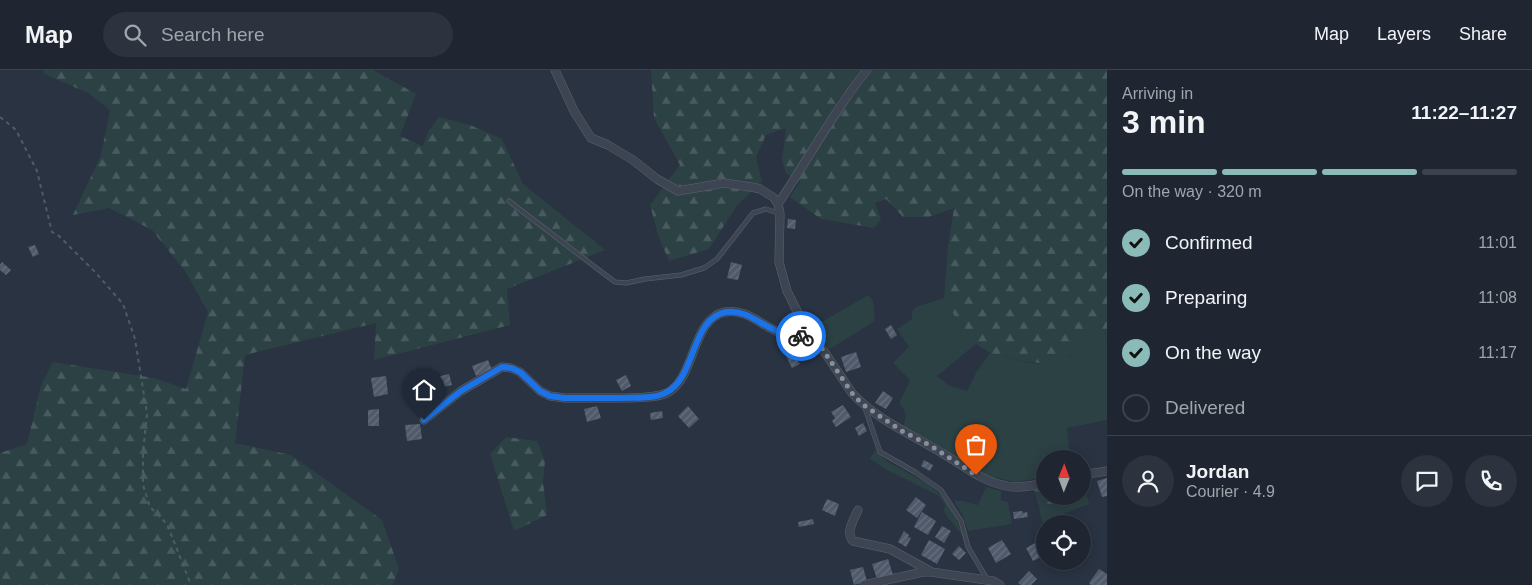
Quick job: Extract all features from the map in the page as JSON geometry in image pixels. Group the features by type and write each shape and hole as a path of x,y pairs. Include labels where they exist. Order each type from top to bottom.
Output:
{"street":[{"path":"555,70 574,112 591,138 608,145 633,160 657,179 678,190 724,183 750,187 773,197 778,204 780,214 778,252 787,292 797,311 852,393 864,406 902,431 940,451 976,475 1006,486 1036,484"},
{"path":"778,204 847,94 867,70"},
{"path":"424,420 461,391 502,367 520,372 540,391 550,396 564,398 652,397 667,392 677,384 707,323 717,314 738,312 751,316 781,333 815,338"},
{"path":"1091,474 1107,471"},
{"path":"858,510 849,532 850,538 853,541 890,549 931,572"},
{"path":"864,585 916,572 931,572 990,583 993,581 1000,585"}],"lane":[{"path":"509,201 609,279 621,283 681,275 704,268 717,259 754,213 766,209 780,214"},
{"path":"864,406 880,452 915,472 941,490 962,521 968,547 990,583"}],"path":[{"path":"0,117 16,130 37,171 52,232 95,272 123,304 134,339 147,414 143,452 143,485 150,507 167,524 191,585"}],"green space":[{"path":"43,70 373,70 416,94 400,136 423,146 428,132 439,117 470,125 502,139 523,184 605,250 507,289 510,325 374,360 376,323 245,355 235,443 291,455 382,520 399,569 393,585 0,585 0,453 27,444 41,385 53,362 154,378 186,389 208,312 185,271 152,230 109,208 73,215 101,155 110,110 88,93 44,74"},
{"path":"651,70 841,70 826,91 836,103 844,108 873,70 1107,70 1107,337 1100,325 1086,336 1076,350 1064,360 1048,364 1023,361 990,353 976,344 957,320 944,298 948,246 954,208 929,217 903,217 886,199 875,203 881,219 874,228 821,219 790,197 800,182 786,173 782,160 786,128 766,135 756,157 762,182 737,205 709,249 669,261 658,235 650,205 680,165 654,118"},
{"path":"841,70 861,70 836,103 826,91"},
{"path":"868,295 873,301 875,321 830,349 813,327"},
{"path":"944,298 957,320 976,344 937,376 948,385 967,391 977,371 990,353 1035,363 1057,362 1067,358 1077,349 1087,335 1100,325 1107,337 1107,420 1067,428 1069,450 1036,450 1036,479 1016,482 978,472 952,453 903,427 905,415 899,403 910,380 893,363 909,347 897,329 912,319 912,311 916,307"},
{"path":"506,437 537,441 545,461 543,481 547,515 514,531 490,454"},
{"path":"875,450 888,462 924,482 943,498 951,508 962,535 945,514 945,505 939,496 887,470 870,459"},
{"path":"986,487 1001,491 1001,500 1008,502 1012,524 968,531 962,514 954,501 978,505"},
{"path":"1038,505 1060,505 1039,507"},
{"path":"1086,505 1060,515 1041,515 1039,507"}],"building":[{"path":"788,219 796,220 795,229 787,228"},
{"path":"35,245 39,254 33,257 28,247"},
{"path":"2,262 11,270 6,275 0,270"},
{"path":"731,262 742,265 738,280 727,278"},
{"path":"891,325 897,335 891,339 885,329"},
{"path":"793,352 800,364 792,368 786,356"},
{"path":"856,352 861,367 846,372 841,357"},
{"path":"488,360 492,370 476,376 472,366"},
{"path":"449,374 452,385 439,388 436,377"},
{"path":"626,375 631,386 622,391 616,380"},
{"path":"386,376 388,394 374,397 371,378"},
{"path":"883,391 893,398 886,409 875,403"},
{"path":"843,405 851,417 836,427 832,421 835,418 831,412"},
{"path":"597,406 601,418 587,422 584,409"},
{"path":"688,406 699,419 689,428 678,416"},
{"path":"379,409 379,426 368,426 368,410"},
{"path":"662,411 663,418 651,420 650,413"},
{"path":"863,423 867,431 859,436 855,428"},
{"path":"420,424 422,439 407,441 405,425"},
{"path":"924,460 933,465 930,471 921,466"},
{"path":"1107,478 1107,496 1102,497 1097,481"},
{"path":"916,497 926,505 917,518 906,510"},
{"path":"827,499 839,504 835,516 822,510"},
{"path":"1022,511 1023,513 1027,512 1028,517 1014,519 1013,512"},
{"path":"922,512 936,521 928,535 914,527"},
{"path":"813,519 814,524 799,527 798,522"},
{"path":"942,526 951,531 944,543 935,537"},
{"path":"904,531 911,538 906,547 898,542"},
{"path":"929,540 945,549 937,564 921,555"},
{"path":"1002,540 1011,554 996,563 988,548"},
{"path":"1036,543 1036,560 1033,561 1026,548"},
{"path":"959,546 966,553 959,560 952,554"},
{"path":"888,559 893,575 877,579 872,564"},
{"path":"863,567 867,581 854,585 850,570"},
{"path":"1099,569 1107,574 1107,585 1091,585 1089,583"},
{"path":"1029,571 1037,579 1031,585 1021,585 1018,583"}],"way so far":[{"path":"801,336 815,338 852,393 862,404 902,431 931,446 976,475"}],"route":[{"path":"424,420 461,391 502,367 520,372 530,379 540,391 550,396 564,398 652,397 667,392 677,384 707,323 717,314 738,312 751,316 781,333 801,336"}]}
